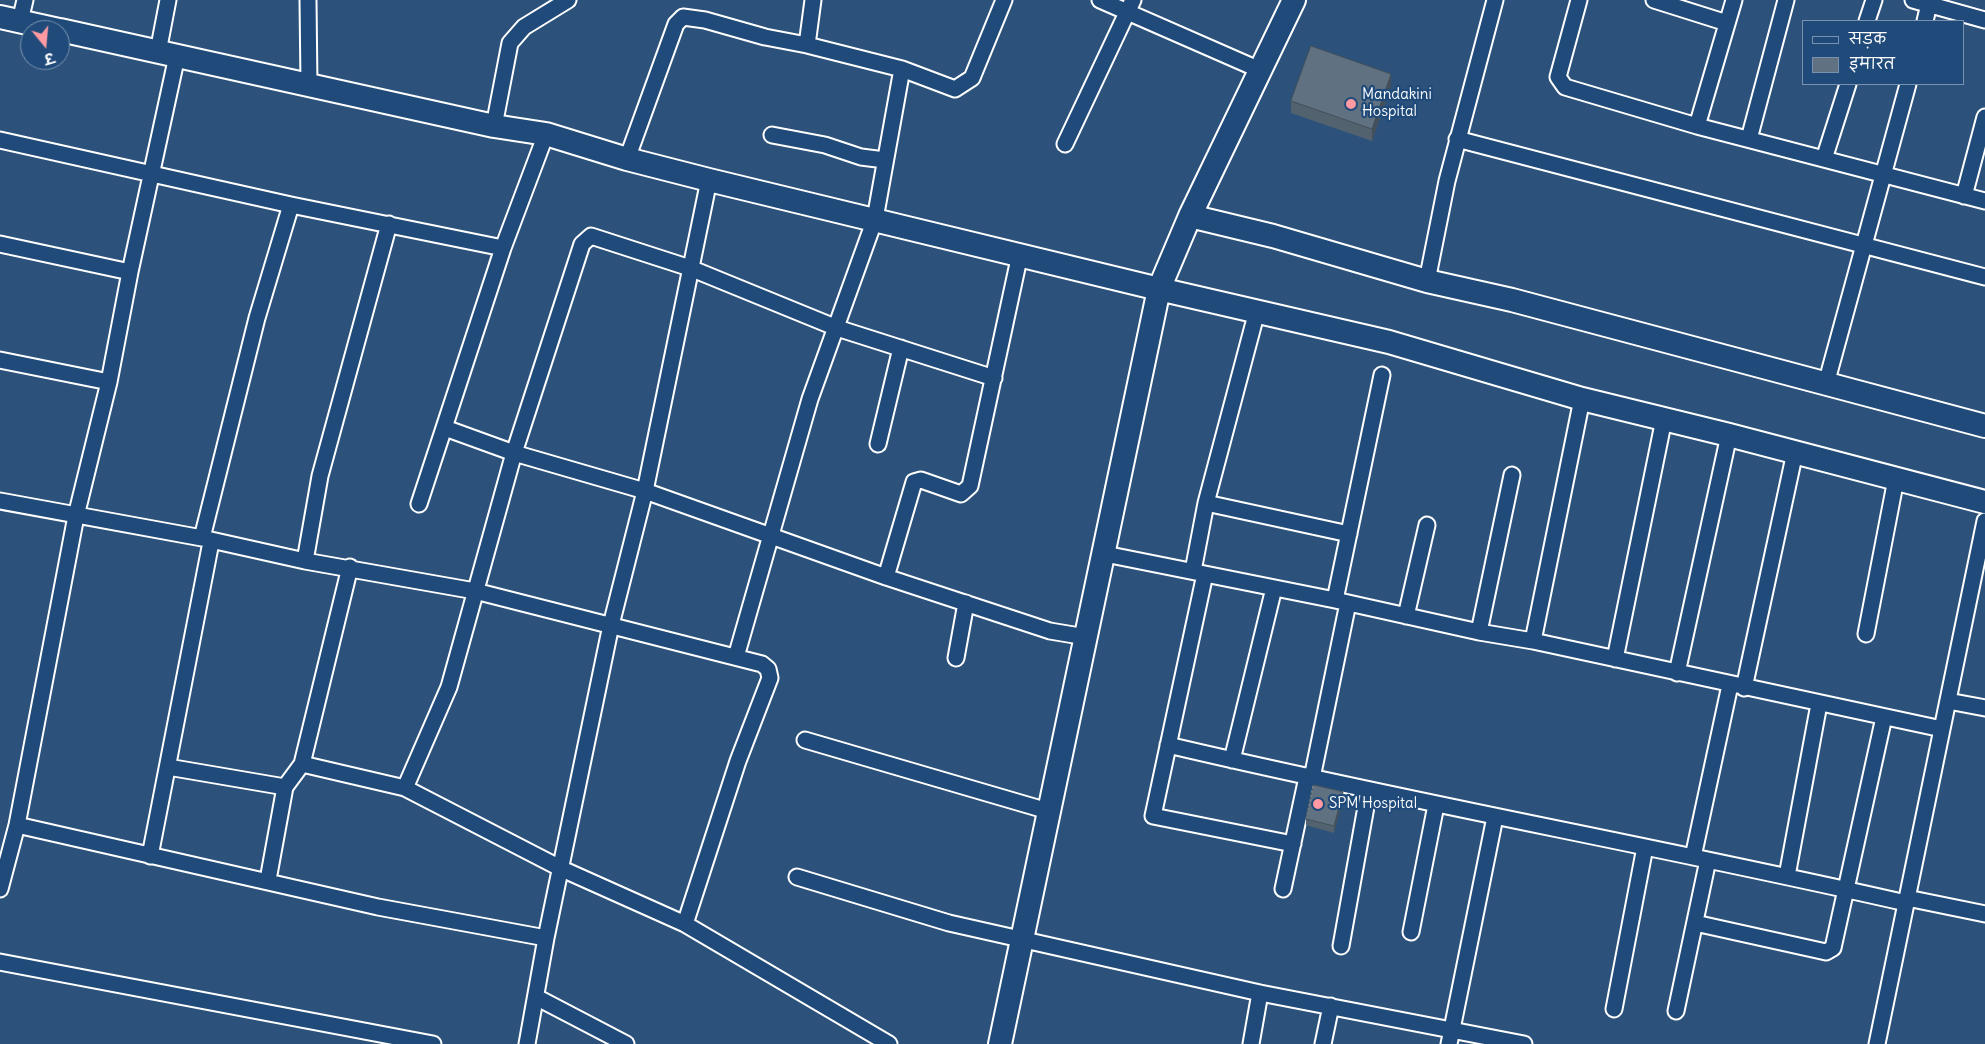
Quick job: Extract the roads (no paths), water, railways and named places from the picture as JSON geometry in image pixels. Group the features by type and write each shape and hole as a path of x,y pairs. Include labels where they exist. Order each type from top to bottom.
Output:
{"street":[{"path":"0,889 17,824 76,516 109,382 151,172 168,54 168,0"},
{"path":"308,0 309,86"},
{"path":"494,126 510,44 524,27 568,0"},
{"path":"808,45 814,0"},
{"path":"627,159 676,24 683,17 705,20 765,37 808,45 902,69 955,89 964,85 972,78 1004,0"},
{"path":"1100,0 1130,6 1260,70"},
{"path":"1000,1044 1160,289 1190,216 1294,0"},
{"path":"1427,281 1446,181 1495,0"},
{"path":"1579,0 1558,77 1565,87 1697,126 1985,201"},
{"path":"1654,0 1727,23"},
{"path":"1697,126 1734,0"},
{"path":"1749,139 1786,0"},
{"path":"1867,20 1874,0"},
{"path":"1913,0 1985,20"},
{"path":"1925,20 1929,4"},
{"path":"1065,144 1130,6"},
{"path":"15,13 33,20"},
{"path":"70,32 494,126 546,134 627,159 709,180 1160,289 1389,342 1582,399 1729,435 1985,502"},
{"path":"736,657 810,399 874,219 902,69"},
{"path":"1824,159 1848,85"},
{"path":"1826,384 1908,85"},
{"path":"1964,196 1985,118"},
{"path":"418,504 445,428 503,248 546,134"},
{"path":"772,135 825,144 861,157 885,160"},
{"path":"1457,139 1985,277"},
{"path":"0,140 151,172 291,205 503,248"},
{"path":"527,1044 546,938 562,869 611,625 644,491 709,180"},
{"path":"150,856 168,767 206,540 257,318 291,205"},
{"path":"1190,216 1273,236 1427,281 1512,300 1985,426"},
{"path":"305,561 320,476 389,224"},
{"path":"405,788 449,687 514,453 582,244 591,236 690,268 836,328 994,378"},
{"path":"0,244 130,272"},
{"path":"886,576 914,482 921,480 961,494 970,486 1020,254"},
{"path":"1257,311 1206,503 1199,573 1168,745 1153,816 1293,844"},
{"path":"878,444 901,348"},
{"path":"0,360 109,382"},
{"path":"1283,889 1310,777 1342,601 1349,534 1382,375"},
{"path":"1533,640 1582,399"},
{"path":"1615,659 1664,419"},
{"path":"445,428 514,453 644,491 1050,631 1086,636"},
{"path":"1677,673 1729,435"},
{"path":"1676,1011 1694,923 1700,859 1737,686 1794,452"},
{"path":"1478,632 1512,476"},
{"path":"1866,634 1896,478"},
{"path":"0,501 305,561 350,567 475,591 762,664 768,669 770,678 738,761 685,924"},
{"path":"1206,503 1349,534"},
{"path":"1877,1044 1948,701 1978,595 1985,520"},
{"path":"1406,616 1427,525"},
{"path":"1105,554 1342,601 1478,632 1533,640 1819,704 1942,729"},
{"path":"268,880 285,787 302,764 350,567"},
{"path":"1232,760 1274,588"},
{"path":"956,658 966,603"},
{"path":"1948,701 1985,708"},
{"path":"1787,876 1819,704"},
{"path":"1694,923 1826,952 1833,948 1884,717"},
{"path":"805,740 1048,811"},
{"path":"1168,745 1495,817 1846,889 1985,914"},
{"path":"302,764 405,788 562,869 685,924 889,1044"},
{"path":"168,767 285,787"},
{"path":"1341,946 1369,790"},
{"path":"1411,932 1436,804"},
{"path":"1451,1037 1495,817"},
{"path":"17,824 150,856 268,880 378,907 546,938"},
{"path":"1614,1009 1645,848"},
{"path":"796,876 949,923 1260,993 1331,1006 1451,1037 1524,1044"},
{"path":"0,962 433,1044"},
{"path":"1251,1044 1260,993"},
{"path":"536,997 626,1044"},
{"path":"1323,1044 1331,1006"}],"place":[{"name":"Mandakini Hospital","path":"1351,104"},
{"name":"SPM Hospital","path":"1318,804"}]}
